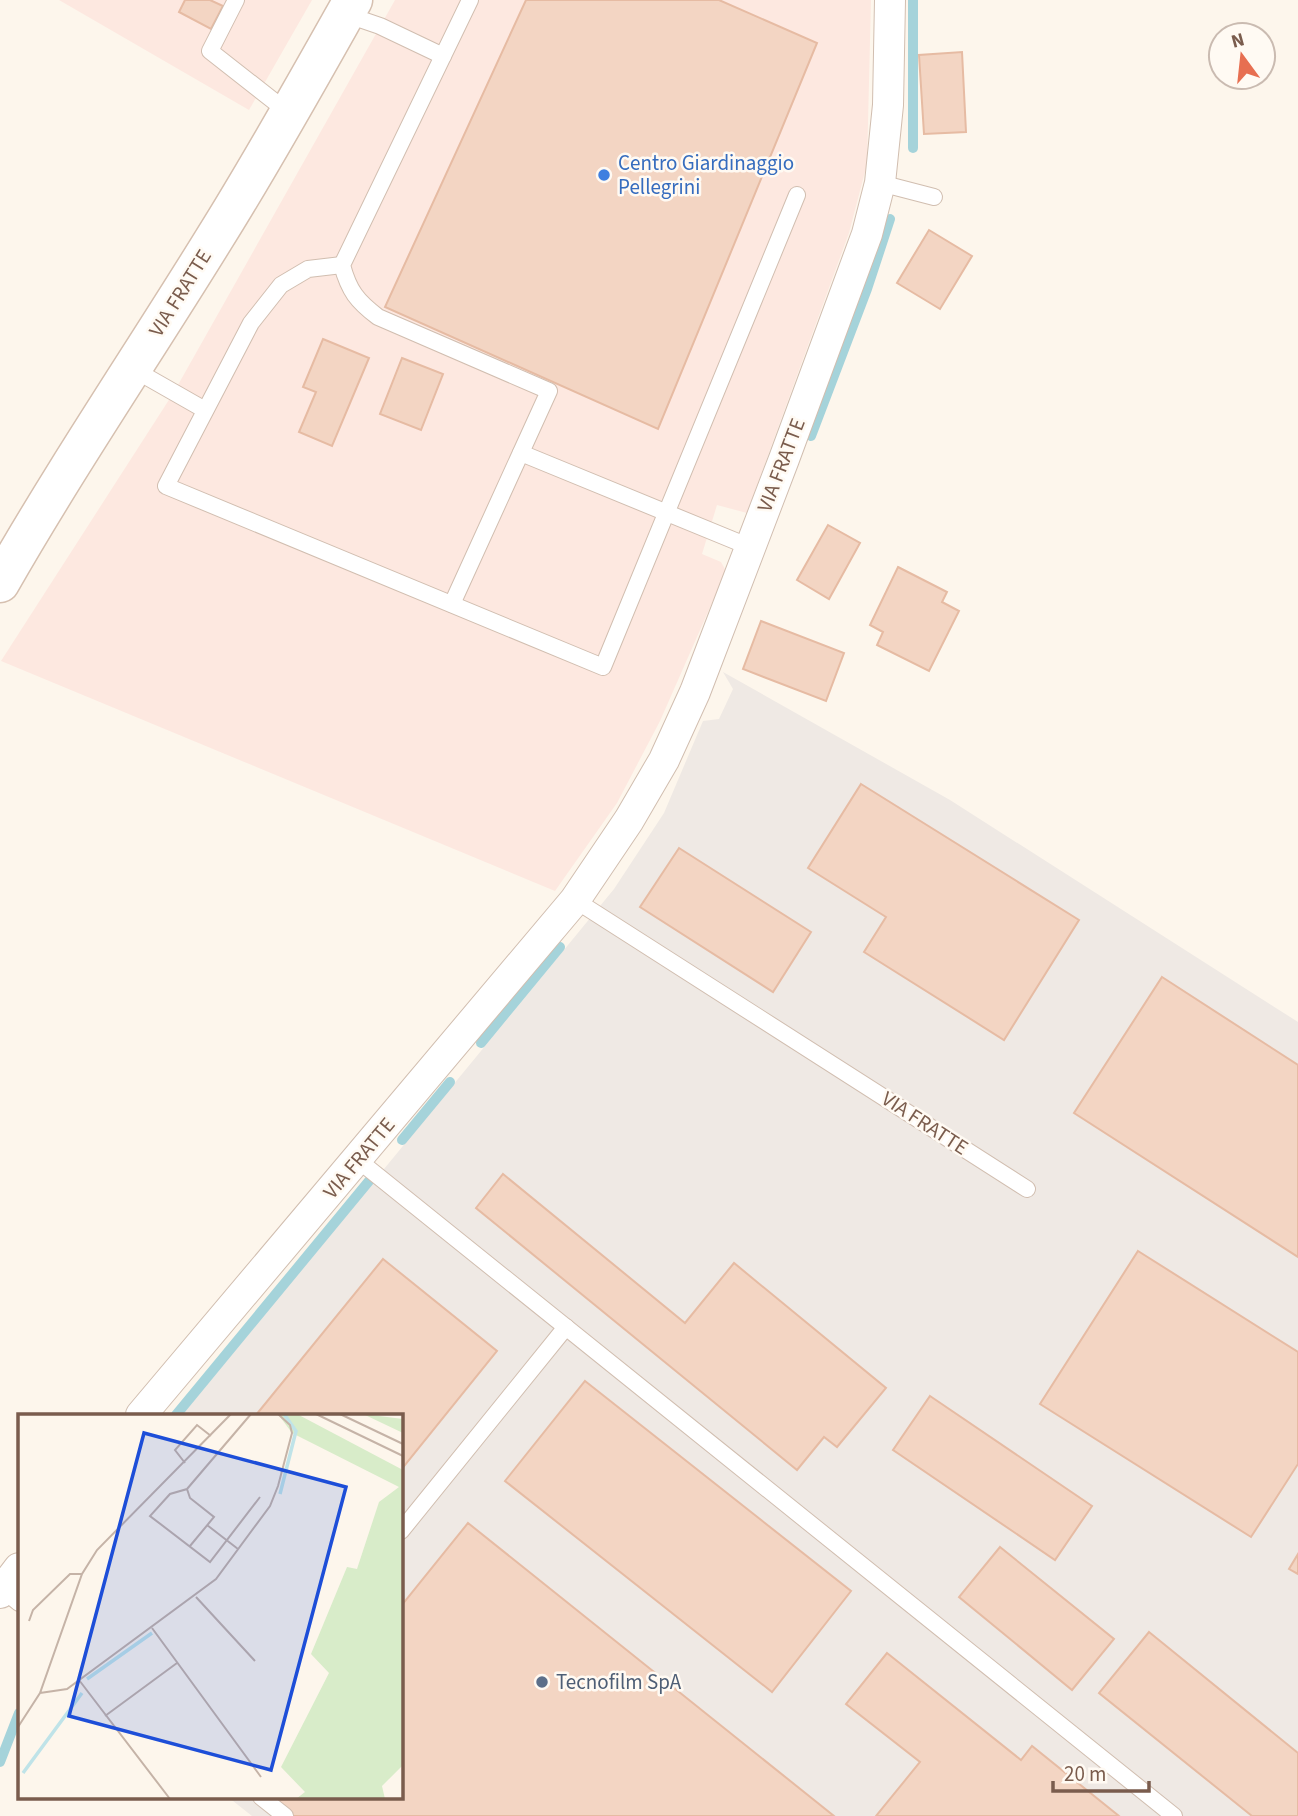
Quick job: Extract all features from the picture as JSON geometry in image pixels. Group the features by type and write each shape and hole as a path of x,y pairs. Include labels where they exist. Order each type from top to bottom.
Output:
{"main road":[{"name":"VIA FRATTE","path":"0,583 30,529 217,236 349,7"}],"street":[{"name":"VIA FRATTE","path":"142,1414 575,900 629,820 664,760 695,692 863,246 880,183 888,105 890,0"}],"lane":[{"path":"236,0 210,51 289,113"},
{"path":"452,604 549,391 378,317 361,303 348,286 342,265 470,0"},
{"path":"349,7 380,26 443,56"},
{"path":"880,183 934,197"},
{"path":"342,265 308,269 281,285 251,323 166,486 603,667 797,195"},
{"path":"133,369 205,410"},
{"path":"521,453 750,547"},
{"name":"VIA FRATTE","path":"575,900 1027,1189"},
{"path":"358,1160 1174,1816"},
{"path":"402,1530 566,1327"},
{"path":"262,1798 285,1816"}],"shaded area":[{"path":"59,0 312,0 249,110"},
{"path":"395,0 871,0 867,164 849,233 747,513 717,505 702,554 721,562 726,571 660,721 617,803 555,891 1,661 174,392"},
{"path":"723,672 950,800 1298,1022 1298,1816 252,1816 229,1798 402,1798 402,1414 183,1414 614,889 664,813 703,721 719,719 733,689"}],"building":[{"path":"185,0 210,0 223,6 211,29 179,12"},
{"name":"Centro Giardinaggio Pellegrini","path":"526,0 719,0 817,43 658,429 385,307"},
{"path":"962,52 966,132 924,134 919,55"},
{"path":"929,230 972,256 940,309 897,283"},
{"path":"323,339 369,358 332,446 299,432 316,392 303,387"},
{"path":"402,358 443,374 421,430 380,414"},
{"path":"828,525 860,543 829,599 797,580"},
{"path":"898,567 947,592 942,602 959,611 929,671 877,645 883,632 870,625"},
{"path":"761,621 844,653 826,701 743,669"},
{"path":"861,784 1079,920 1004,1040 864,952 886,917 808,868"},
{"path":"679,848 811,932 773,992 640,907"},
{"path":"1162,977 1298,1065 1298,1257 1074,1113"},
{"path":"503,1174 685,1323 734,1263 886,1388 837,1447 824,1437 797,1470 476,1208"},
{"path":"1138,1251 1298,1352 1298,1464 1251,1537 1040,1404"},
{"path":"383,1259 497,1351 402,1469 402,1414 257,1414"},
{"path":"585,1381 851,1591 772,1692 505,1481"},
{"path":"930,1396 1092,1506 1055,1560 893,1450"},
{"path":"468,1523 834,1816 292,1816 269,1798 402,1798 402,1605"},
{"path":"1000,1547 1114,1639 1072,1690 959,1597"},
{"path":"1298,1554 1298,1574 1289,1569"},
{"path":"1149,1632 1298,1753 1298,1816 1252,1816 1099,1693"},
{"path":"887,1653 1021,1760 1032,1746 1119,1816 876,1816 920,1762 846,1704"}],"waterway":[{"path":"913,0 913,148"},
{"path":"811,436 867,289 890,219"},
{"path":"481,1043 560,947"},
{"path":"402,1140 450,1082"},
{"path":"177,1414 369,1181"},
{"path":"0,1762 18,1716"}],"place":[{"name":"Centro Giardinaggio Pellegrini","path":"604,175"},
{"name":"Tecnofilm SpA","path":"542,1682"}]}
